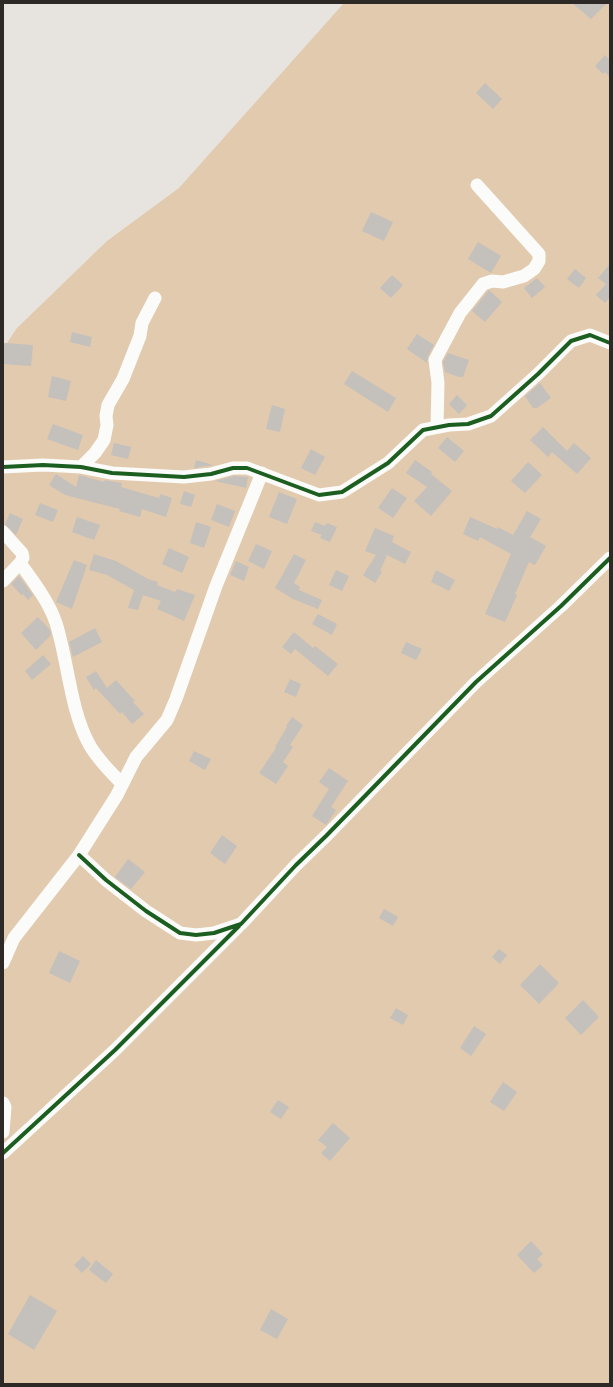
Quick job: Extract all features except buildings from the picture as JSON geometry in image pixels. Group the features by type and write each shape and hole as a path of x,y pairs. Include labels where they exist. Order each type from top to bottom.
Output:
{"street":[{"path":"437,427 438,383 435,360 460,313 483,284 492,281 503,282 524,276 534,269 539,261 539,254 477,185"},
{"path":"81,467 104,440 107,425 106,416 108,405 123,379 140,336 142,323 155,298"},
{"path":"3,467 43,465 81,467 112,472 184,477 211,474 233,468 247,468 319,495 342,492 388,463 423,430 468,424 491,416 538,374 571,341 590,335 610,343"},
{"path":"3,963 14,938 79,856 117,795 136,757 167,720 176,699 218,580 262,473"},
{"path":"3,532 22,553 20,563 3,581"},
{"path":"3,1153 114,1050 241,924 296,865 476,682 561,606 610,558"},
{"path":"20,563 40,592 56,622 72,694 89,744 101,762 122,784"},
{"path":"79,856 129,898 180,934 196,935 214,933 241,924"},
{"path":"3,1103 5,1107 3,1132"}],"shaded area":[{"path":"344,3 610,3 610,1384 3,1384 3,349 17,328 107,241 179,188"}],"cycle path":[{"path":"3,467 43,465 81,467 112,473 184,477 211,474 233,468 247,468 319,495 342,492 388,463 423,430 449,425 468,424 491,416 538,374 571,341 590,335 610,343"},
{"path":"79,855 106,880 146,911 180,933 196,935 214,933 241,924 296,865 476,682 561,606 610,558"},
{"path":"3,1153 115,1050 239,926"}]}
